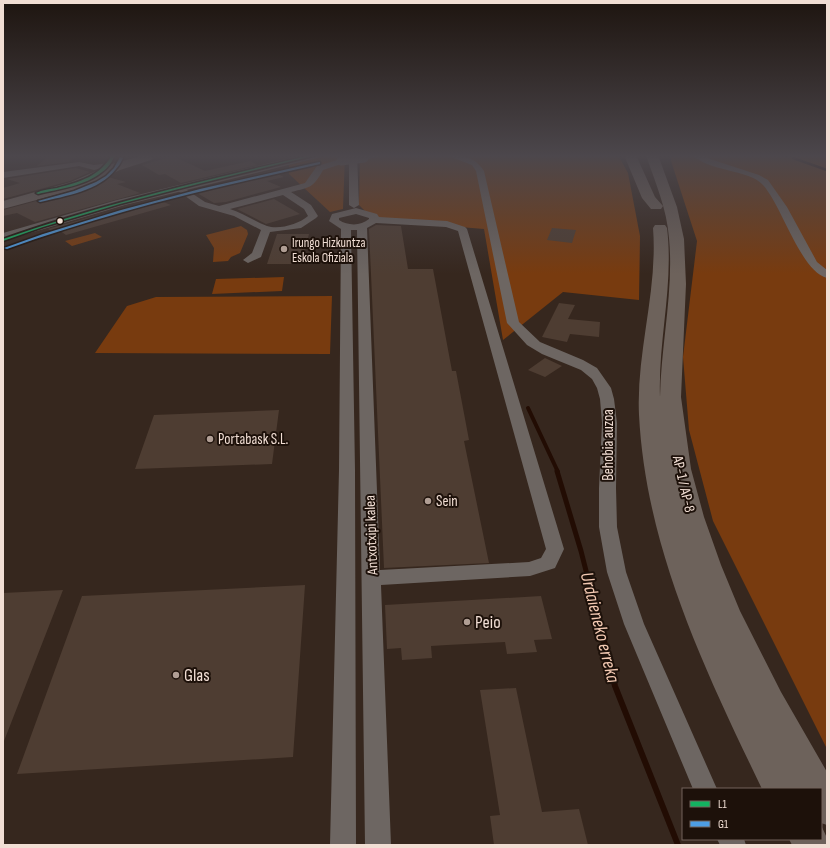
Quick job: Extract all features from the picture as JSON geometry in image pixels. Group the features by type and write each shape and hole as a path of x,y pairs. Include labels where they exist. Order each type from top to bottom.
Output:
{"highway":[{"path":"647,195 649,198 663,208"},
{"name":"AP-1 / AP-8","path":"657,195 676,237 677,254 671,372 671,418 688,506 710,570 735,631 792,744 816,788"},
{"name":"AP-1 / AP-8","path":"662,195 663,208 660,292 652,349 649,392 652,442 658,478 674,541 702,621 731,686 781,788"}],"main road":[{"path":"3,204 36,195"},
{"path":"3,204 39,195"}],"street":[{"path":"3,236 151,195"},
{"path":"188,195 202,204 237,214 266,230 298,226 313,216 308,207 289,195"},
{"path":"218,209 270,195"},
{"path":"354,195 354,205 358,219 447,224 462,229 555,549 548,563 530,569 372,578"},
{"name":"Behobia auzoa","path":"485,195 513,323 524,336 540,348 588,368 597,376 603,386 610,421 608,472 609,534 615,569 628,611 705,788"},
{"path":"774,195 782,207 813,264 827,275"},
{"name":"Antxotxipi kalea","path":"358,219 372,578 378,845"},
{"name":"Antxotxipi kalea","path":"343,845 347,470 358,219"},
{"path":"248,260 257,255 266,230"},
{"path":"3,240 25,231"}],"shaded area":[{"path":"311,195 344,195 343,209 330,212"},
{"path":"359,195 632,195 640,236 639,300 563,292 503,340 484,229 374,220 359,205"},
{"path":"682,195 827,195 827,749 713,521 689,430 683,357 697,241"},
{"path":"241,226 247,230 248,234 240,253 231,257 228,261 213,262 214,248 206,235"},
{"path":"95,233 102,237 72,246 65,241"},
{"path":"284,277 282,291 212,294 216,279"},
{"path":"332,296 330,354 95,353 127,306 156,297"}],"building":[{"path":"3,195 19,195 3,199"},
{"path":"60,195 134,195 35,222 17,213 3,216 3,210"},
{"path":"200,195 253,195 226,202 214,203"},
{"path":"156,199 171,205 66,235 59,230 54,232 48,229"},
{"path":"274,199 300,214 266,224 237,209"},
{"path":"376,225 401,226 408,269 433,269 452,371 456,371 469,440 464,441 489,563 384,568 369,229"},
{"path":"552,228 576,230 572,243 547,240"},
{"name":"Irungo Hizkuntza Eskola Ofiziala","path":"277,234 309,234 302,264 267,264"},
{"path":"559,303 575,305 568,319 600,322 599,337 570,334 567,342 542,337"},
{"path":"545,358 562,366 545,377 528,370"},
{"name":"Portabask S.L.","path":"279,410 272,464 135,469 154,415"},
{"name":"Glas","path":"305,585 293,757 17,774 82,596"},
{"path":"63,590 4,741 3,741 3,593"},
{"name":"Peio","path":"541,596 552,639 534,640 537,652 507,654 505,642 447,645 431,646 432,658 402,660 401,648 387,649 385,605"},
{"path":"516,688 542,812 579,809 588,845 494,845 490,816 500,815 480,690"}],"waterway":[{"name":"Urdaieneko erreka","path":"528,408 558,472"},
{"name":"Urdaieneko erreka","path":"557,471 581,551 603,638"},
{"name":"Urdaieneko erreka","path":"603,637 615,686 678,845"}],"transit line":[{"name":"G1","path":"40,201 65,195"},
{"name":"L1","path":"3,240 80,214 152,195"},
{"name":"G1","path":"6,248 83,222 182,195"}],"place":[{"name":"Irungo Hizkuntza Eskola Ofiziala","path":"284,249"},
{"name":"Portabask S.L.","path":"210,439"},
{"name":"Sein","path":"428,501"},
{"name":"Peio","path":"467,622"},
{"name":"Glas","path":"176,675"}]}
